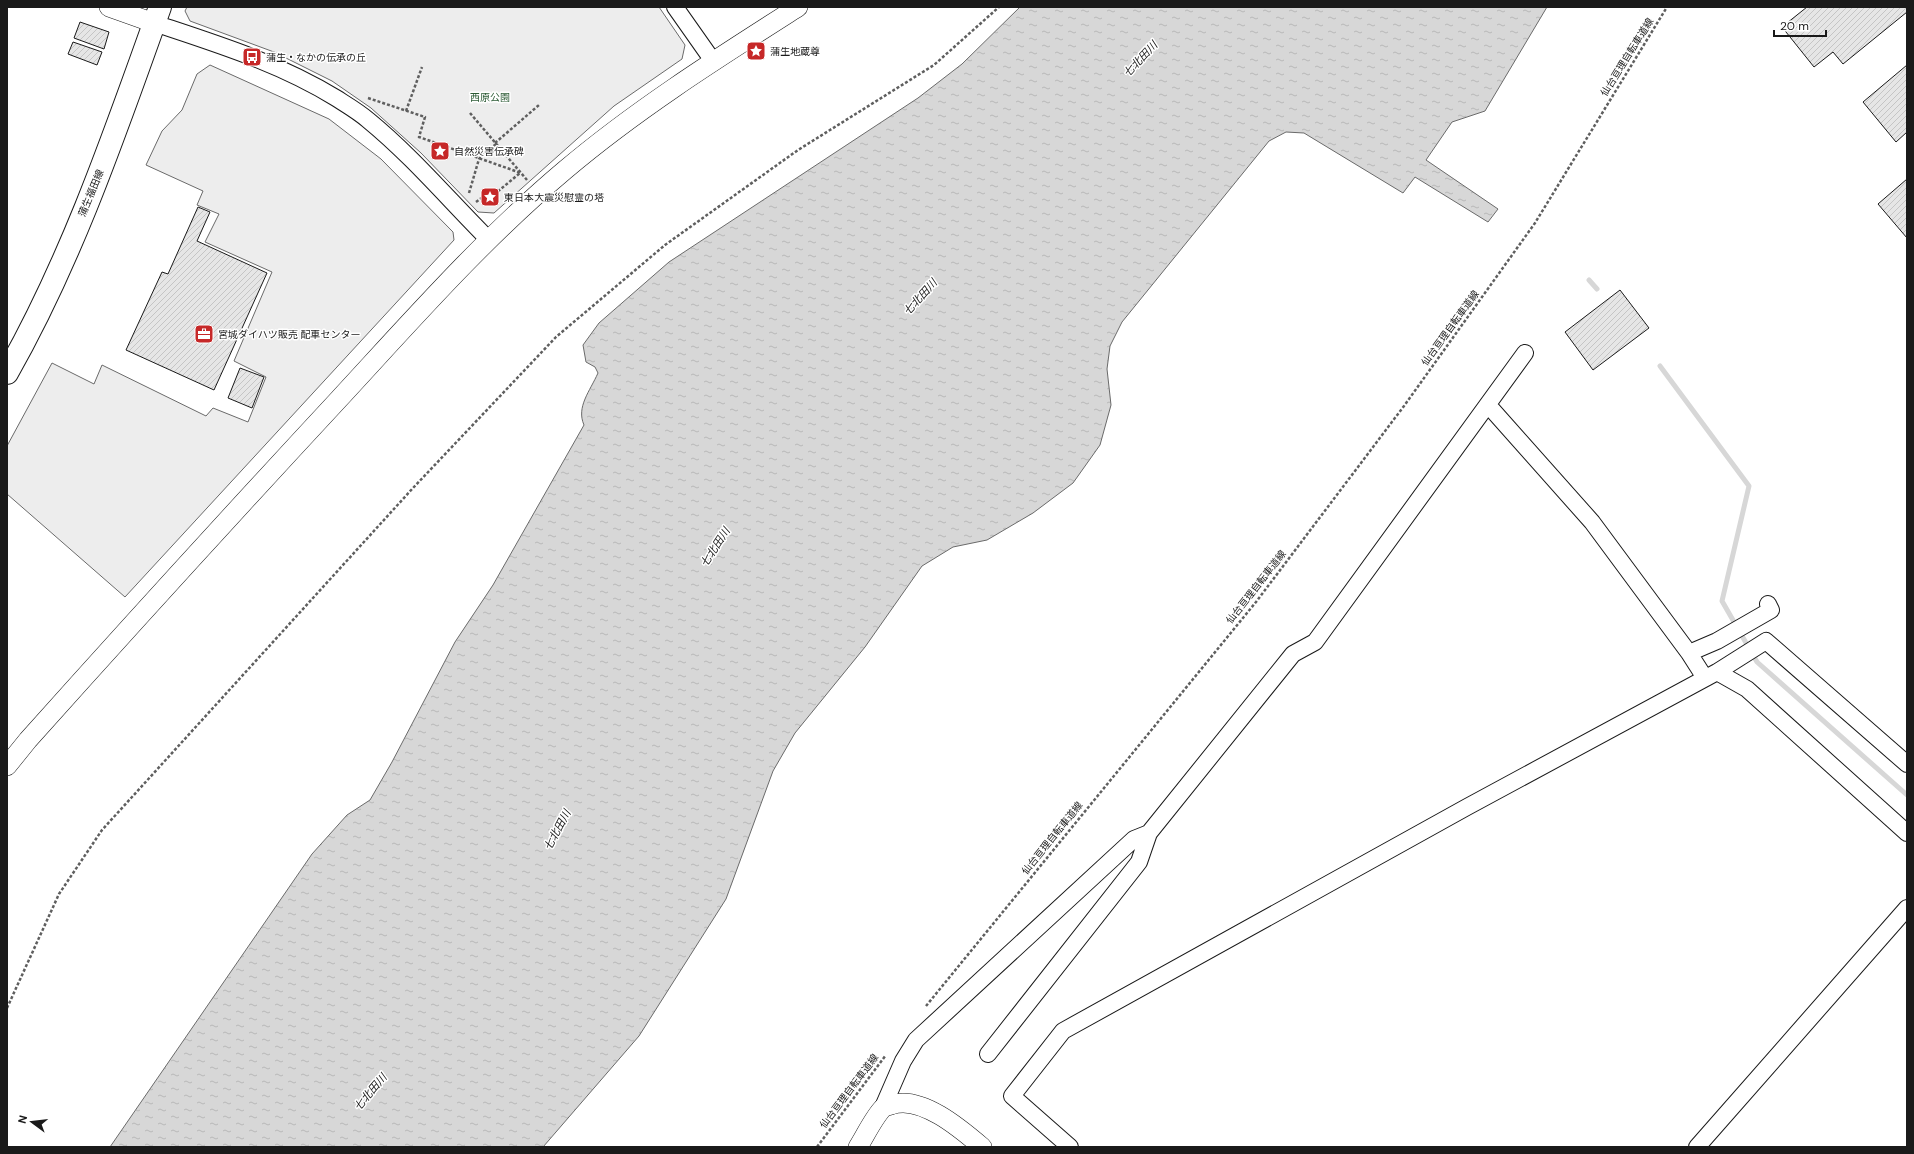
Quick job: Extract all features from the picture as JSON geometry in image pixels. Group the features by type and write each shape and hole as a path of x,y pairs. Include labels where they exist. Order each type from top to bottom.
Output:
{"main road":[{"name":"蒲生福田線","path":"7,372 62,262 107,153 157,15"}],"street":[{"path":"109,7 157,15 293,74 341,102 368,119 401,150 489,240"},
{"path":"675,7 713,61"},
{"path":"7,766 28,740 195,554 458,270 489,240 566,168 628,121 713,61 798,7"},
{"path":"988,1054 1139,862 1149,833 1293,654 1316,642 1525,353"},
{"path":"1488,405 1592,522 1701,667 1747,689 1907,833"},
{"path":"1701,667 1717,641 1771,610 1768,604"},
{"path":"1070,1147 1012,1096 1063,1031 1701,667 1732,661 1766,641 1907,764"},
{"path":"858,1147 883,1107 903,1061 916,1040 1134,839 1149,833"},
{"path":"1697,1147 1907,908"},
{"path":"883,1107 896,1103 912,1103 925,1108 939,1115 982,1147"}],"path":[{"path":"7,1008 60,894 102,830 413,488 556,337 665,246 798,150 934,65 999,7"},
{"name":"仙台亘理自転車道線","path":"921,1012 1256,602 1404,406 1535,223 1667,7"},
{"path":"406,111 422,67"},
{"path":"367,98 425,117 419,137 521,173"},
{"path":"521,173 496,193 487,194 476,202 468,192 479,159 539,105"},
{"path":"470,114 526,178"},
{"name":"仙台亘理自転車道線","path":"817,1147 887,1054"}],"shaded area":[{"name":"西原公園","path":"187,7 659,7 685,45 682,59 614,106 494,213 478,212 421,153 371,108 332,81 274,52 190,21 185,11"},
{"path":"210,65 329,119 381,159 453,232 454,240 125,597 7,494 7,446 52,363 94,384 102,365 206,416 213,408 248,422 266,377 234,361 272,272 205,242 219,214 197,205 203,191 146,165 162,131 182,110 197,74"}],"water":[{"name":"七北田川","path":"1020,7 1547,7 1485,111 1452,122 1426,160 1498,209 1488,222 1415,177 1403,193 1304,133 1286,132 1269,141 1122,322 1110,346 1107,369 1111,405 1100,445 1073,483 1033,513 987,540 953,547 922,566 865,647 795,733 773,771 726,899 639,1036 543,1147 110,1147 312,854 347,815 370,800 392,762 455,642 493,585 584,425 582,418 583,405 598,373 595,367 586,362 583,345 599,323 669,262 918,98 962,64"}],"building":[{"path":"1807,7 1907,7 1907,12 1843,64 1833,52 1814,67 1782,27"},
{"path":"80,22 109,32 104,49 74,38"},
{"path":"73,42 102,52 97,65 68,54"},
{"path":"1907,65 1907,132 1896,142 1863,102"},
{"path":"1907,179 1907,238 1878,204"},
{"path":"198,207 210,212 197,241 267,273 214,390 126,350 162,272 168,274"},
{"path":"1620,290 1649,328 1593,370 1565,332"},
{"path":"240,368 264,377 252,408 228,398"}],"waterway":[{"path":"1589,280 1597,289"},
{"path":"1660,366 1749,486 1722,601 1757,662 1907,795"}],"place":[{"name":"蒲生地蔵尊","path":"756,51"},
{"name":"蒲生・なかの伝承の丘","path":"252,57"},
{"name":"自然災害伝承碑","path":"440,151"},
{"name":"東日本大震災慰霊の塔","path":"490,197"},
{"name":"宮城ダイハツ販売 配車センター","path":"204,334"}]}
